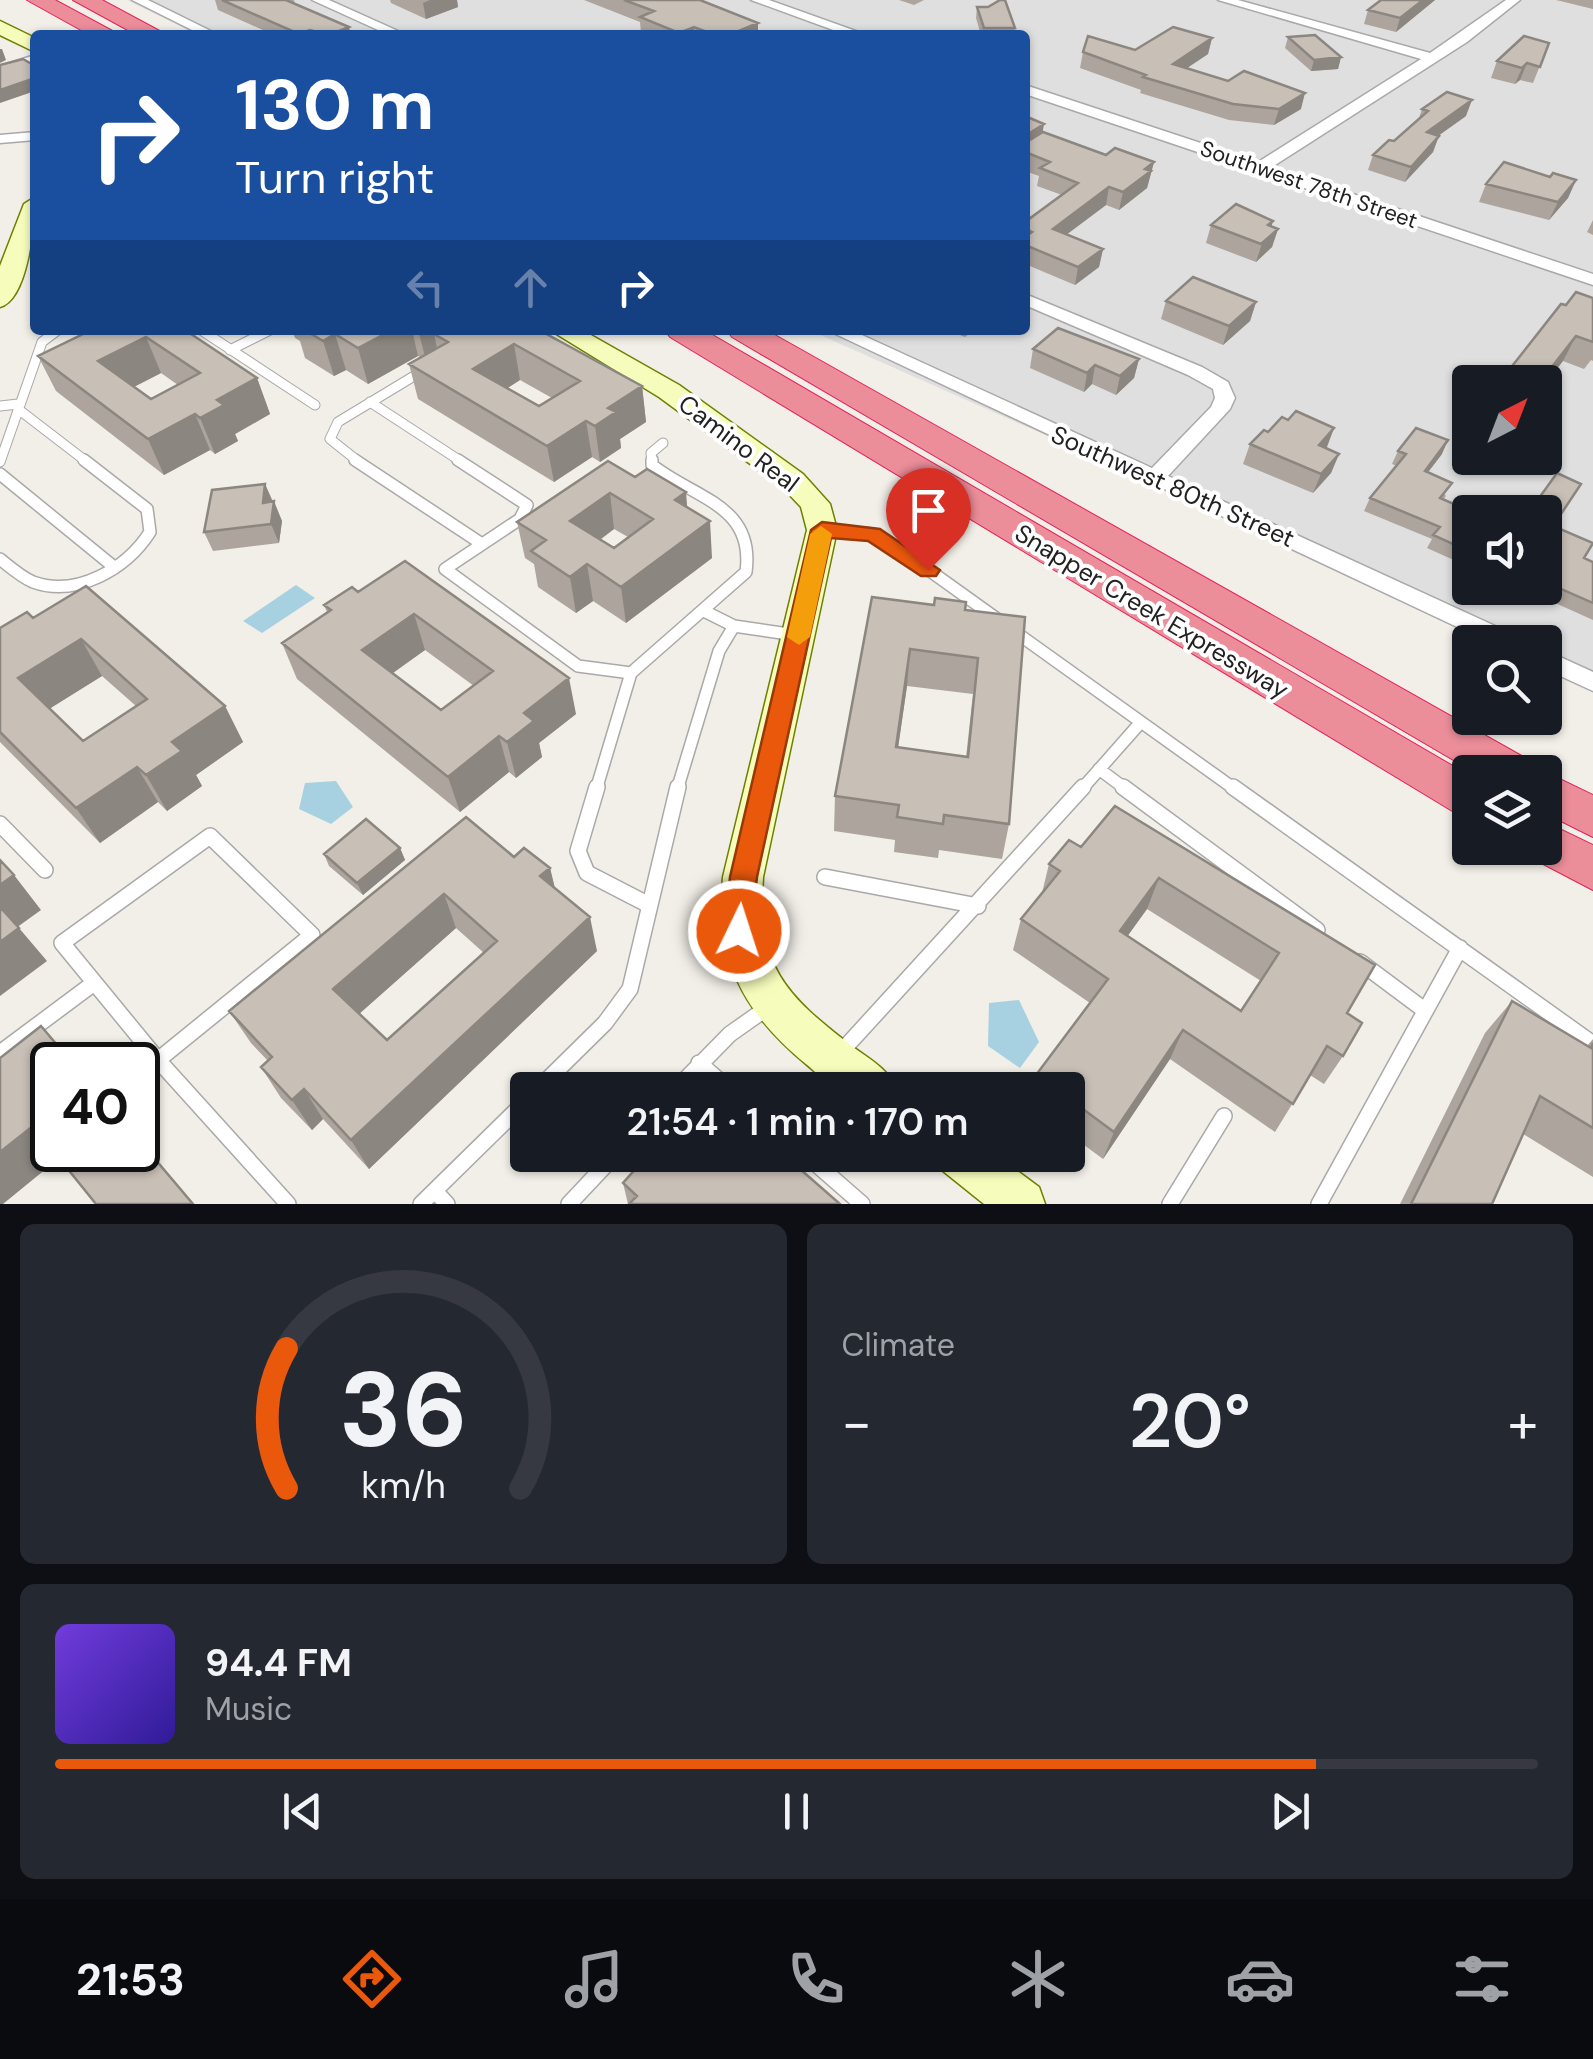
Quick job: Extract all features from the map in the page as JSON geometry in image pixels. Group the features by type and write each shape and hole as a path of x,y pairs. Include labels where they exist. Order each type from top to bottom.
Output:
{"highway":[{"path":"38,0 97,30"},
{"path":"84,0 145,30"},
{"name":"Snapper Creek Expressway","path":"690,335 854,429 1452,789"},
{"name":"Snapper Creek Expressway","path":"752,335 1481,755"},
{"path":"1562,801 1593,818"},
{"path":"1562,852 1593,870"}],"street":[{"path":"138,0 201,30"},
{"path":"318,0 388,30"},
{"path":"1224,0 1432,58"},
{"path":"1260,168 1432,58 1514,0"},
{"path":"768,1 846,30"},
{"path":"0,27 30,43"},
{"path":"0,71 30,60"},
{"name":"Southwest 78th Street","path":"1030,91 1593,280"},
{"path":"0,140 30,137"},
{"path":"27,295 0,298 30,227"},
{"path":"1030,301 1195,370 1220,386 1225,398 1220,409 1154,478"},
{"name":"Camino Real","path":"572,335 656,383 793,481 814,504 822,530"},
{"name":"Southwest 80th Street","path":"847,335 1473,625"},
{"path":"822,530 743,877 738,916 744,954 775,1003 851,1072"},
{"path":"1562,667 1593,682"},
{"path":"981,1172 1022,1204"}],"lane":[{"path":"0,463 42,342 51,335"},
{"path":"209,335 316,405"},
{"path":"230,350 260,335"},
{"path":"432,366 338,422 330,438 342,451 482,544"},
{"path":"26,384 42,376"},
{"path":"370,402 524,501 524,515 445,569 578,666 631,673"},
{"path":"0,406 18,406 146,509 150,532 144,544 114,567 60,586 34,583 0,559"},
{"path":"648,905 587,873 578,851 631,673 746,572 750,541 745,527 732,516 671,482 652,466 652,453 663,442"},
{"path":"0,474 114,567"},
{"path":"822,530 854,530 888,541 1593,1044"},
{"path":"704,611 734,626 799,636"},
{"path":"555,1072 620,1007 637,968 648,905 702,708 719,651 734,626"},
{"path":"834,1059 978,906 1141,722"},
{"path":"1099,769 1330,940"},
{"path":"0,824 46,870"},
{"path":"143,1042 62,944 210,836 312,934 160,1058"},
{"path":"824,876 978,906"},
{"path":"1319,1204 1460,948"},
{"path":"1346,952 1423,1009"},
{"path":"0,1053 94,982"},
{"path":"692,1072 730,1034 775,1003"},
{"path":"160,1062 288,1204"},
{"path":"700,1064 709,1072"},
{"path":"1175,1202 1224,1116"},
{"path":"421,1204 441,1197 510,1119"},
{"path":"569,1204 599,1172"},
{"path":"825,1172 862,1204"}],"shaded area":[{"path":"127,0 1593,0 1593,679 1562,665 1562,625 1473,625 820,335 1030,335 1030,30 188,30"}],"water":[{"path":"296,585 315,598 262,633 243,621"},
{"path":"336,781 353,807 331,824 299,809 305,783"},
{"path":"1019,1000 1039,1042 1020,1068 988,1046 989,1003"}],"building":[{"path":"222,0 286,0 349,27 290,30"},
{"path":"624,0 700,0 758,23 741,30 694,27 672,30 640,17 654,11"},
{"path":"1005,0 1015,28 984,28 977,7 988,7"},
{"path":"1381,0 1423,0 1400,18 1368,10"},
{"path":"1173,27 1212,38 1173,64 1228,81 1244,71 1305,93 1279,109 1233,104 1143,77 1146,75 1083,52 1088,36 1135,50"},
{"path":"1315,35 1341,57 1314,60 1288,37"},
{"path":"1524,36 1549,43 1540,67 1527,63 1522,68 1497,61"},
{"path":"23,59 30,63 30,80 0,90 0,65"},
{"path":"1447,92 1472,100 1427,132 1439,136 1411,167 1373,155 1428,111 1422,109"},
{"path":"1030,118 1044,124 1030,133"},
{"path":"1043,132 1106,155 1115,148 1154,162 1145,169 1151,171 1123,192 1109,187 1053,229 1103,249 1078,267 1030,247 1030,218 1078,183 1040,168 1050,162 1030,154 1030,140"},
{"path":"1504,162 1550,177 1553,173 1576,180 1558,202 1486,184"},
{"path":"1236,204 1273,221 1268,225 1278,229 1261,244 1211,225"},
{"path":"1193,277 1256,302 1229,326 1166,301"},
{"path":"1576,292 1593,298 1593,342 1576,336 1553,365 1513,365 1561,304 1566,305"},
{"path":"1058,328 1139,359 1120,376 1095,365 1087,373 1033,349"},
{"path":"81,335 192,335 257,378 217,400 224,405 200,418 195,414 148,439 38,356","holes":["146,337 200,373 151,399 98,361"]},
{"path":"337,335 383,335 358,348"},
{"path":"436,335 548,335 642,386 608,408 616,412 595,426 586,421 547,446 409,364 448,342","holes":["514,344 580,381 539,406 473,369"]},
{"path":"1296,411 1334,428 1319,445 1339,454 1321,474 1250,444 1282,417 1288,420"},
{"path":"1416,428 1448,440 1425,471 1452,483 1440,498 1452,503 1452,544 1433,535 1440,527 1370,498 1406,454 1398,451"},
{"path":"608,461 635,477 647,469 686,492 675,500 710,521 621,587 587,564 570,577 531,551 546,540 517,522","holes":["610,493 653,519 614,548 570,521"]},
{"path":"1556,475 1581,484 1562,512 1562,495 1541,495"},
{"path":"265,484 263,503 274,501 271,524 204,532 212,490"},
{"path":"1562,530 1593,543 1584,558 1593,562 1593,603 1562,589"},
{"path":"405,561 569,678 524,713 534,721 507,742 499,736 448,777 282,643 331,610 324,605 352,587 358,592","holes":["414,614 493,671 441,710 362,650"]},
{"path":"86,586 225,706 172,742 182,751 146,775 137,767 76,808 0,732 0,628 27,612 33,618","holes":["81,639 147,699 83,741 18,678"]},
{"path":"872,597 934,605 935,598 966,602 965,610 1025,617 1009,824 944,815 943,824 897,817 899,805 835,796","holes":["910,649 978,658 968,757 896,747"]},
{"path":"1115,806 1375,965 1347,1013 1362,1023 1343,1056 1327,1046 1293,1104 1183,1030 1114,1132 1085,1111 1085,1072 1038,1072 1108,979 1021,919 1060,871 1049,864 1069,840 1081,847","holes":["1159,878 1279,953 1241,1011 1120,931"]},
{"path":"466,817 514,857 524,848 550,868 540,876 590,917 351,1140 304,1089 292,1100 261,1067 272,1057 229,1011","holes":["444,894 497,941 387,1040 333,989"]},
{"path":"366,819 400,848 357,883 324,854"},
{"path":"0,860 14,875 0,885"},
{"path":"0,907 19,928 0,942"},
{"path":"1512,1001 1591,1048 1593,1043 1593,1128 1540,1096 1492,1204 1411,1204"},
{"path":"41,1026 55,1042 30,1042 30,1128 0,1152 0,1058"},
{"path":"160,1165 193,1204 96,1204 70,1172 160,1172"},
{"path":"633,1172 803,1172 840,1204 629,1204 637,1196 623,1183"}],"slow traffic":[{"path":"799,637 821,534"}],"route":[{"path":"739,931 743,877 822,530 872,534 928,570"}]}
